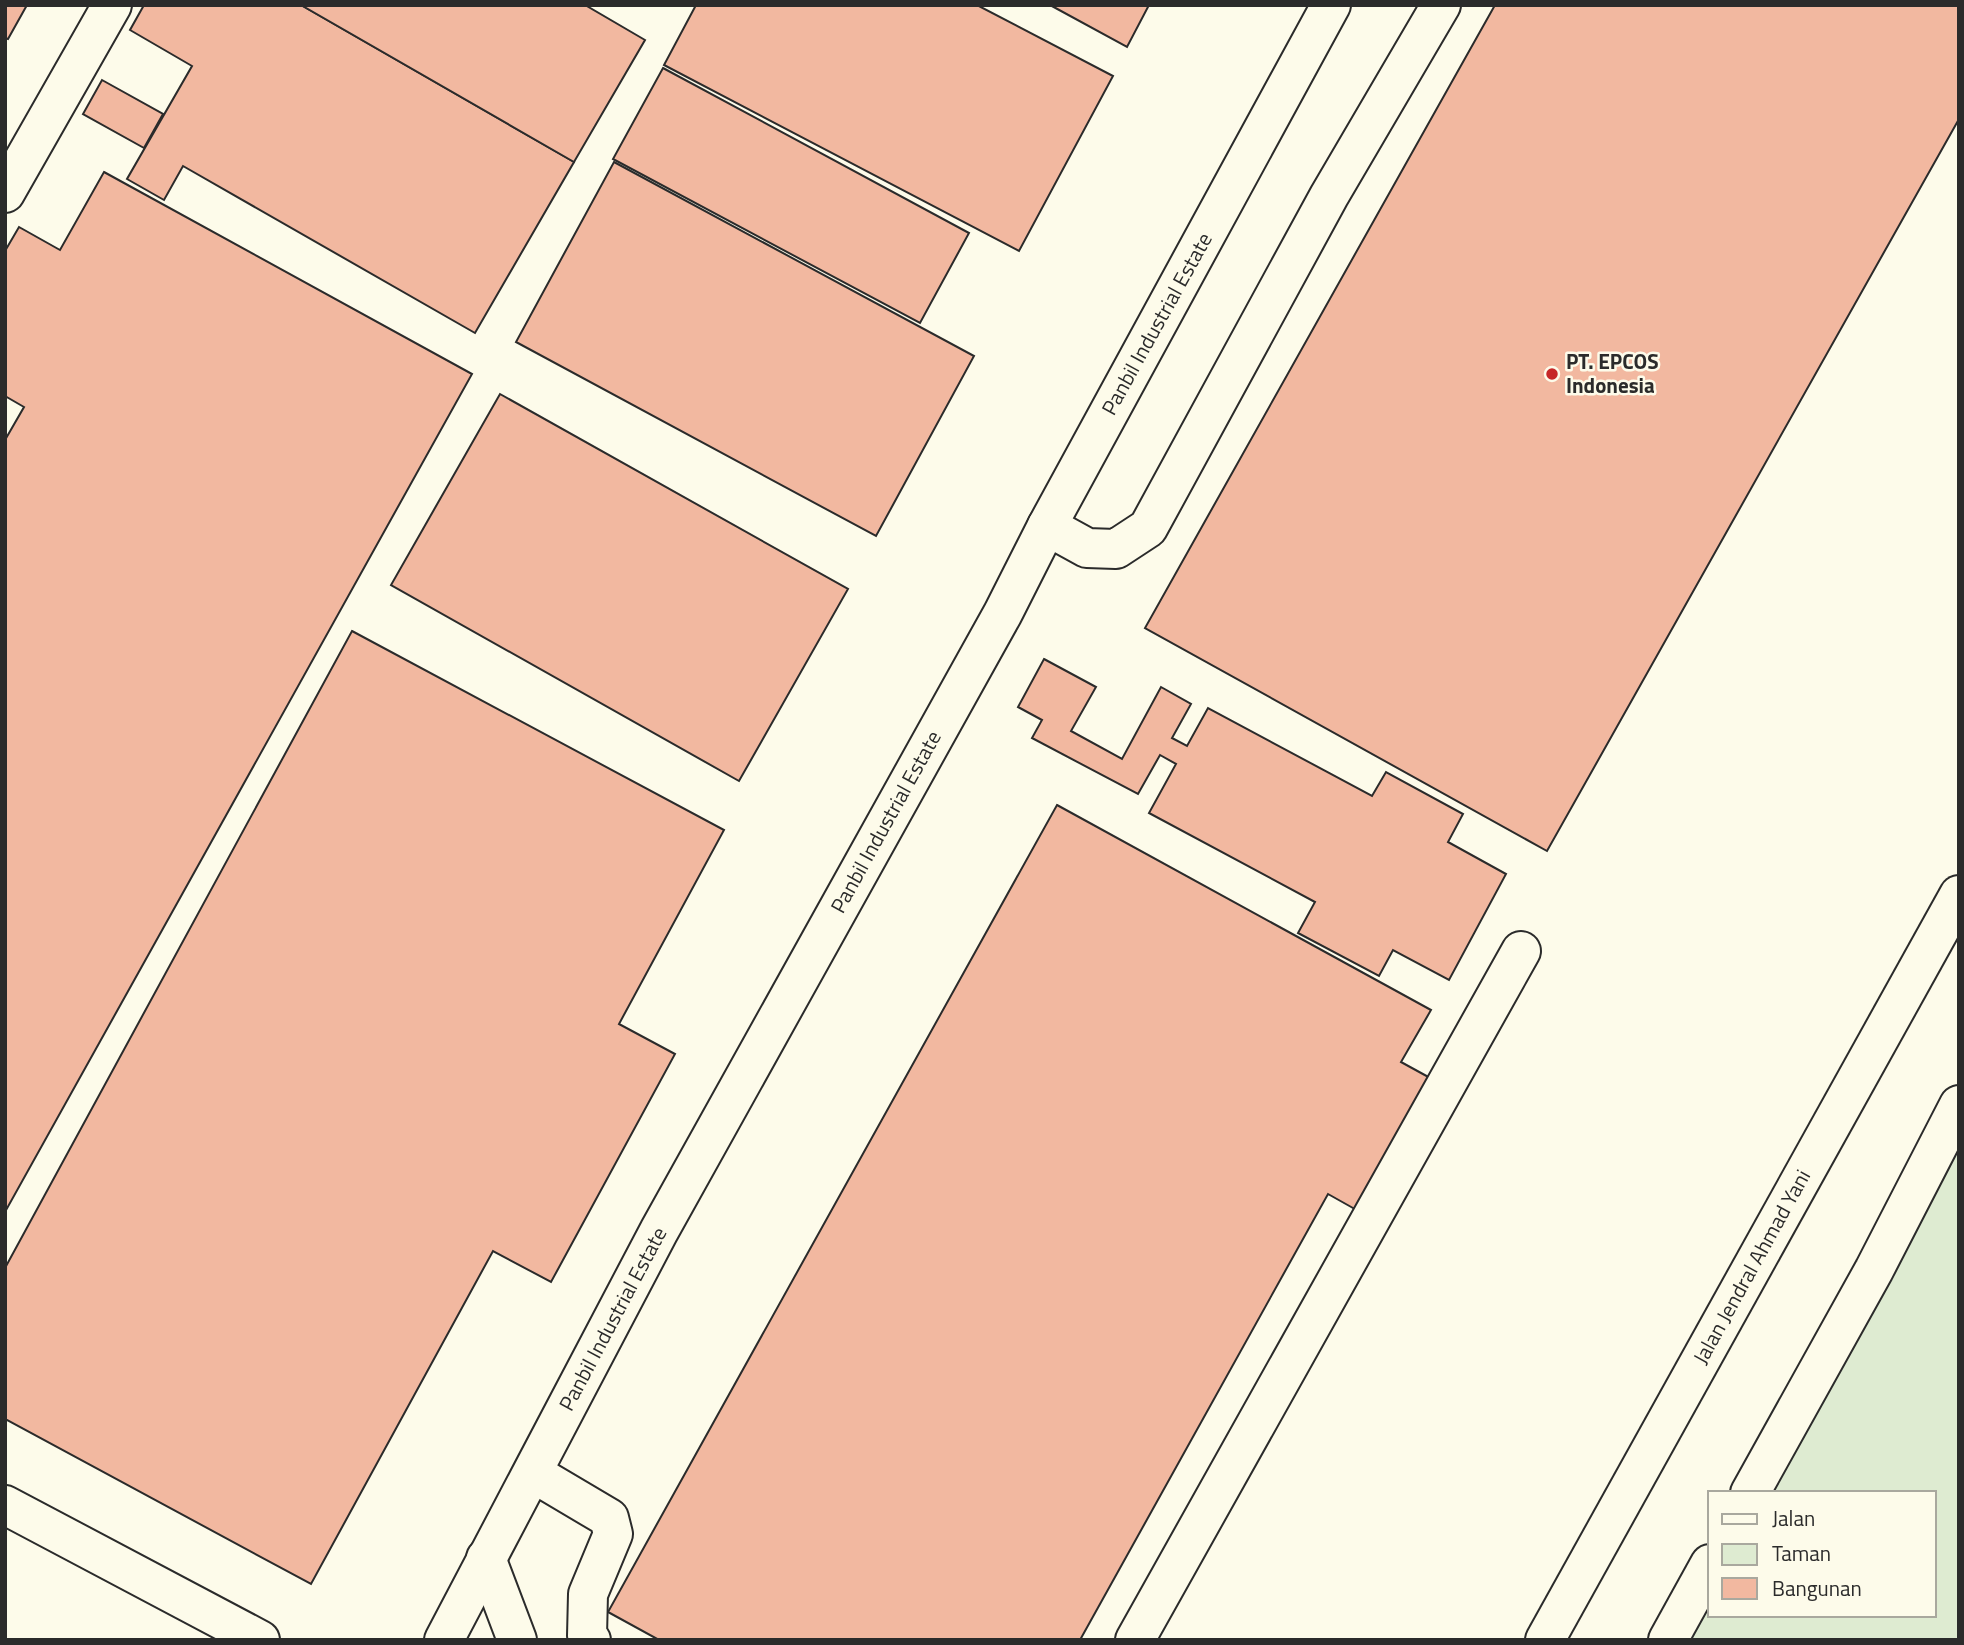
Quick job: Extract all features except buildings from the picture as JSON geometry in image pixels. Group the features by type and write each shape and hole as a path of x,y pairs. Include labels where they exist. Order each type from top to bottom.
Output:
{"main road":[{"path":"5,193 112,5"},
{"name":"Panbil Industrial Estate","path":"444,1640 659,1231 1003,613 1047,526 1331,5"},
{"path":"1047,526 1087,548 1116,549 1148,528 1329,196 1441,5"},
{"name":"Jalan Jendral Ahmad Yani","path":"1545,1640 1959,895"},
{"path":"1135,1640 1521,951"},
{"path":"1751,1491 1874,1269 1959,1105"},
{"path":"533,1473 609,1518 613,1534 588,1594 587,1636 591,1640"},
{"path":"9,1514 260,1640"},
{"path":"486,1559 517,1640"},
{"path":"1668,1640 1708,1568"}],"green space":[{"path":"1959,1088 1959,1640 1660,1640 1708,1550 1708,1617 1936,1617 1936,1491 1740,1491"}],"place":[{"name":"PT. EPCOS Indonesia","path":"1552,374"}]}
